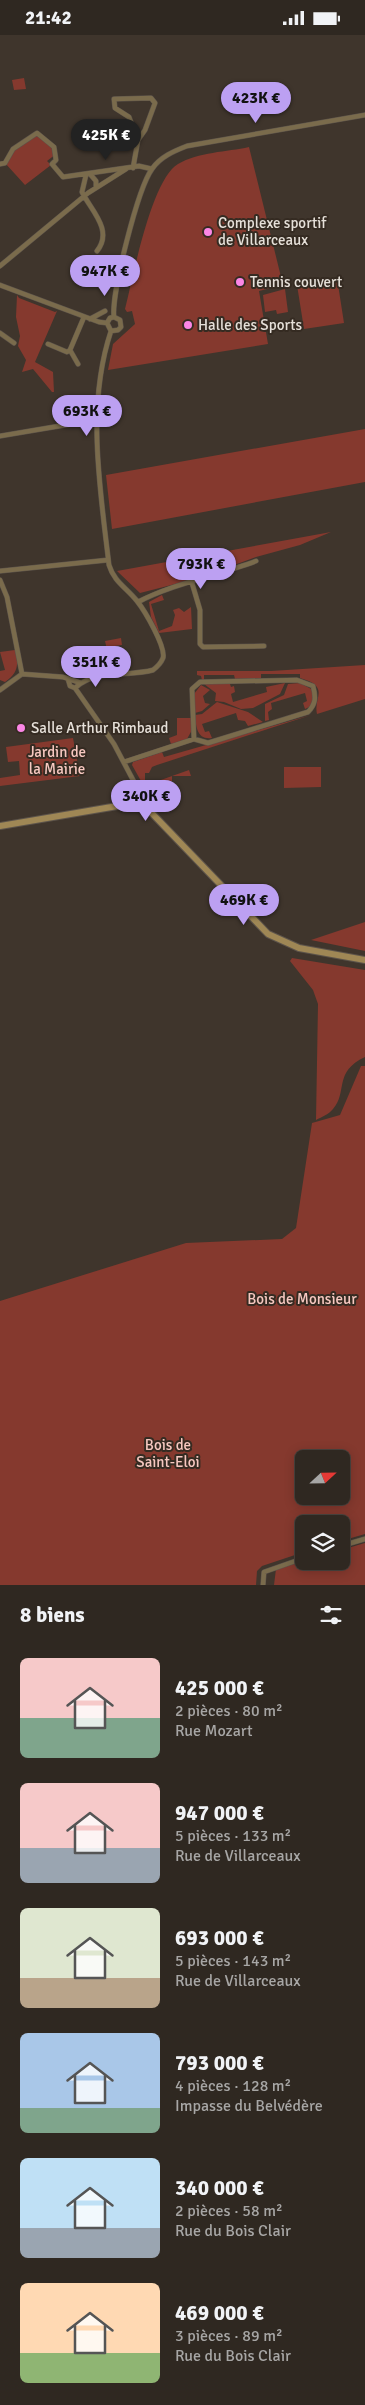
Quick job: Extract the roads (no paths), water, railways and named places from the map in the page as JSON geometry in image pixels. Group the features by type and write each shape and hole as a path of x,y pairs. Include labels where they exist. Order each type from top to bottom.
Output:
{"street":[{"path":"133,168 138,140 145,130 155,103 152,98 114,99 115,108 133,121 138,140"},
{"path":"114,317 114,306 126,249 141,194 152,169 159,162 175,150 187,146 365,115"},
{"path":"0,164 4,163 13,149 36,133 55,149 56,160 52,164 64,177 87,176 133,168 152,169"},
{"path":"0,266 84,196 126,169"},
{"path":"87,176 85,189 94,189"},
{"path":"87,176 95,177 94,189"},
{"path":"87,176 82,192 95,210 101,224 102,237 97,251"},
{"path":"0,285 84,317 107,323 112,331"},
{"path":"90,319 105,311"},
{"path":"70,351 84,317"},
{"path":"107,323 109,319 119,318 122,324 118,330 112,331"},
{"path":"75,688 80,683 106,675 144,673 159,665 163,659 162,649 138,602 112,575 108,560 95,420 105,351 112,331"},
{"path":"0,333 14,343"},
{"path":"48,344 67,352 70,351"},
{"path":"70,351 78,364"},
{"path":"0,435 95,420"},
{"path":"98,561 106,547"},
{"path":"0,571 108,560"},
{"path":"138,602 154,593 192,583 256,561"},
{"path":"0,580 8,597 22,674"},
{"path":"192,583 200,610 202,646 204,648 264,646"},
{"path":"0,689 22,674 50,675 80,683"},
{"path":"68,679 70,686 75,688 124,762 143,798 162,822 268,934 291,945 365,960"},
{"path":"124,762 194,739 208,743 308,712 314,706 316,695 314,686 297,679 200,682 192,689 194,739"},
{"path":"0,826 143,798 151,789 158,794 155,805"},
{"path":"143,798 155,805 162,822"},
{"path":"350,1543 365,1539"},
{"path":"262,1585 264,1572 295,1561"}],"place":[{"name":"Complexe sportif de Villarceaux","path":"208,232"},
{"name":"Tennis couvert","path":"240,282"},
{"name":"Halle des Sports","path":"188,325"},
{"name":"Salle Arthur Rimbaud","path":"21,728"}],"park label":[{"name":"Jardin de la Mairie","path":"57,760"},
{"name":"Bois de Monsieur","path":"302,1299"},
{"name":"Bois de Saint-Eloi","path":"168,1454"}]}
